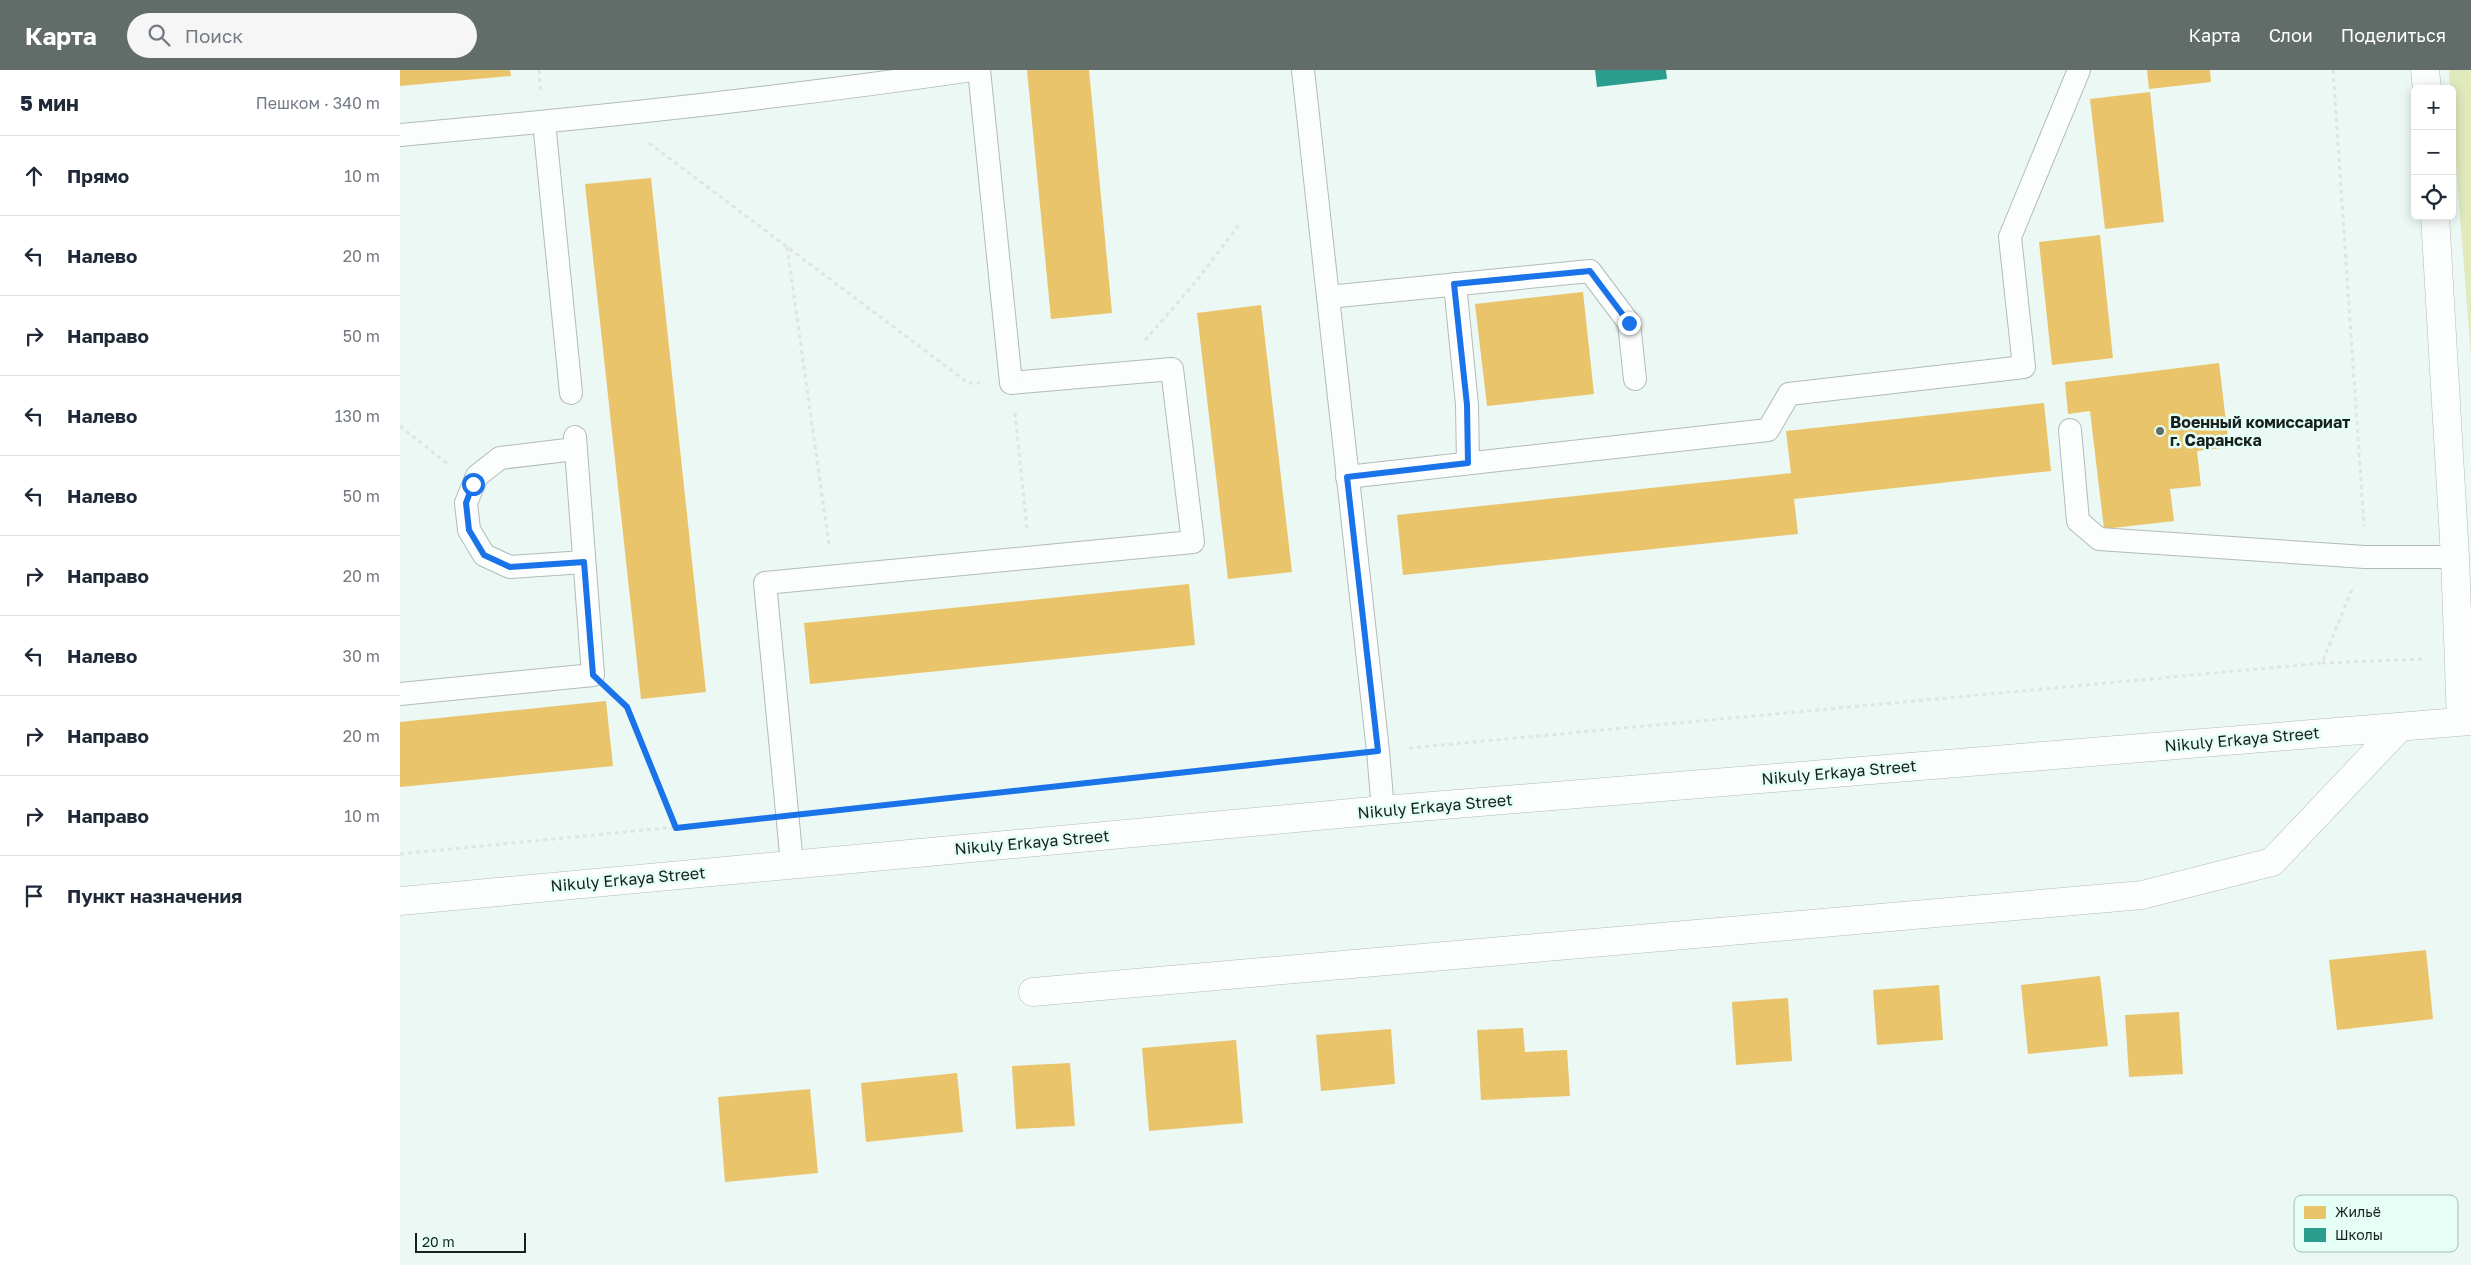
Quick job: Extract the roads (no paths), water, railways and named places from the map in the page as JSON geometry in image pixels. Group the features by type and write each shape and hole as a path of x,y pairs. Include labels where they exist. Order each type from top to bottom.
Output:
{"street":[{"path":"2425,70 2427,85"},
{"path":"2435,220 2459,658 2466,721"},
{"name":"Nikuly Erkaya Street","path":"400,901 1383,810 2466,721"},
{"path":"1033,992 2142,895 2272,862 2400,727"}],"lane":[{"path":"400,134 544,122 846,88 972,70"},
{"path":"792,864 764,583 1030,556 1193,542 1172,369 1011,383 979,70"},
{"path":"1303,70 1383,810"},
{"path":"1347,477 1768,430 1789,394 2024,367 2010,237 2079,70"},
{"path":"544,122 571,393"},
{"path":"1328,297 1590,271 1629,323 1635,379"},
{"path":"1454,284 1467,405 1468,463"},
{"path":"2070,430 2078,521 2099,540 2365,558 2455,557"},
{"path":"400,694 593,675 575,443 500,458 477,476 466,503 469,530 484,555 510,567 584,562"}],"place":[{"name":"Военный комиссариат г. Саранска","path":"2160,431"}]}
